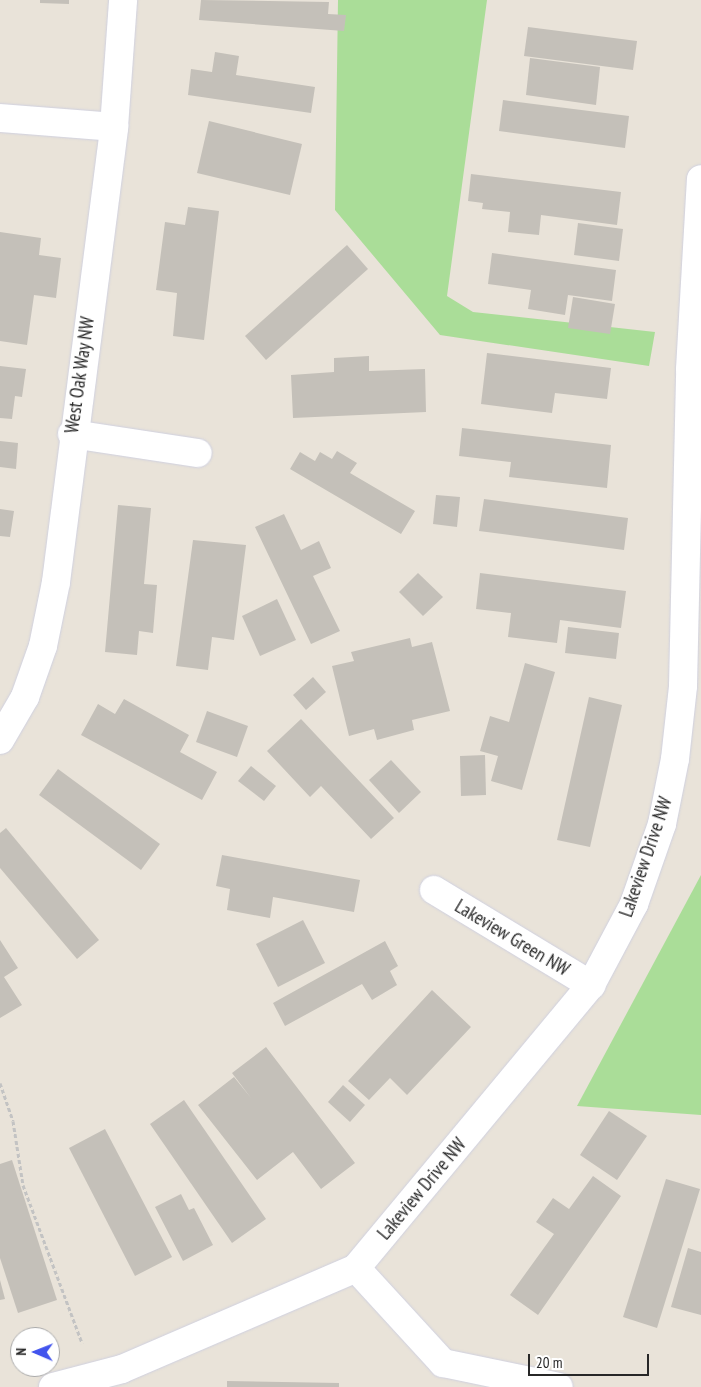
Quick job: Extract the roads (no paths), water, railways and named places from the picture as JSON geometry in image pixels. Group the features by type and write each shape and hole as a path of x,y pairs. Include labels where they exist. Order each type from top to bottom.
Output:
{"street":[{"name":"West Oak Way NW","path":"0,740 24,697 43,646 56,582 72,434 114,127 123,0"},
{"path":"0,118 114,127"},
{"name":"Lakeview Drive NW","path":"53,1387 125,1378 356,1268 590,985 634,904 662,824 676,759 688,599 701,179"},
{"path":"72,434 198,452"},
{"name":"Lakeview Green NW","path":"434,890 590,985"},
{"path":"356,1268 443,1363 559,1387"}]}
